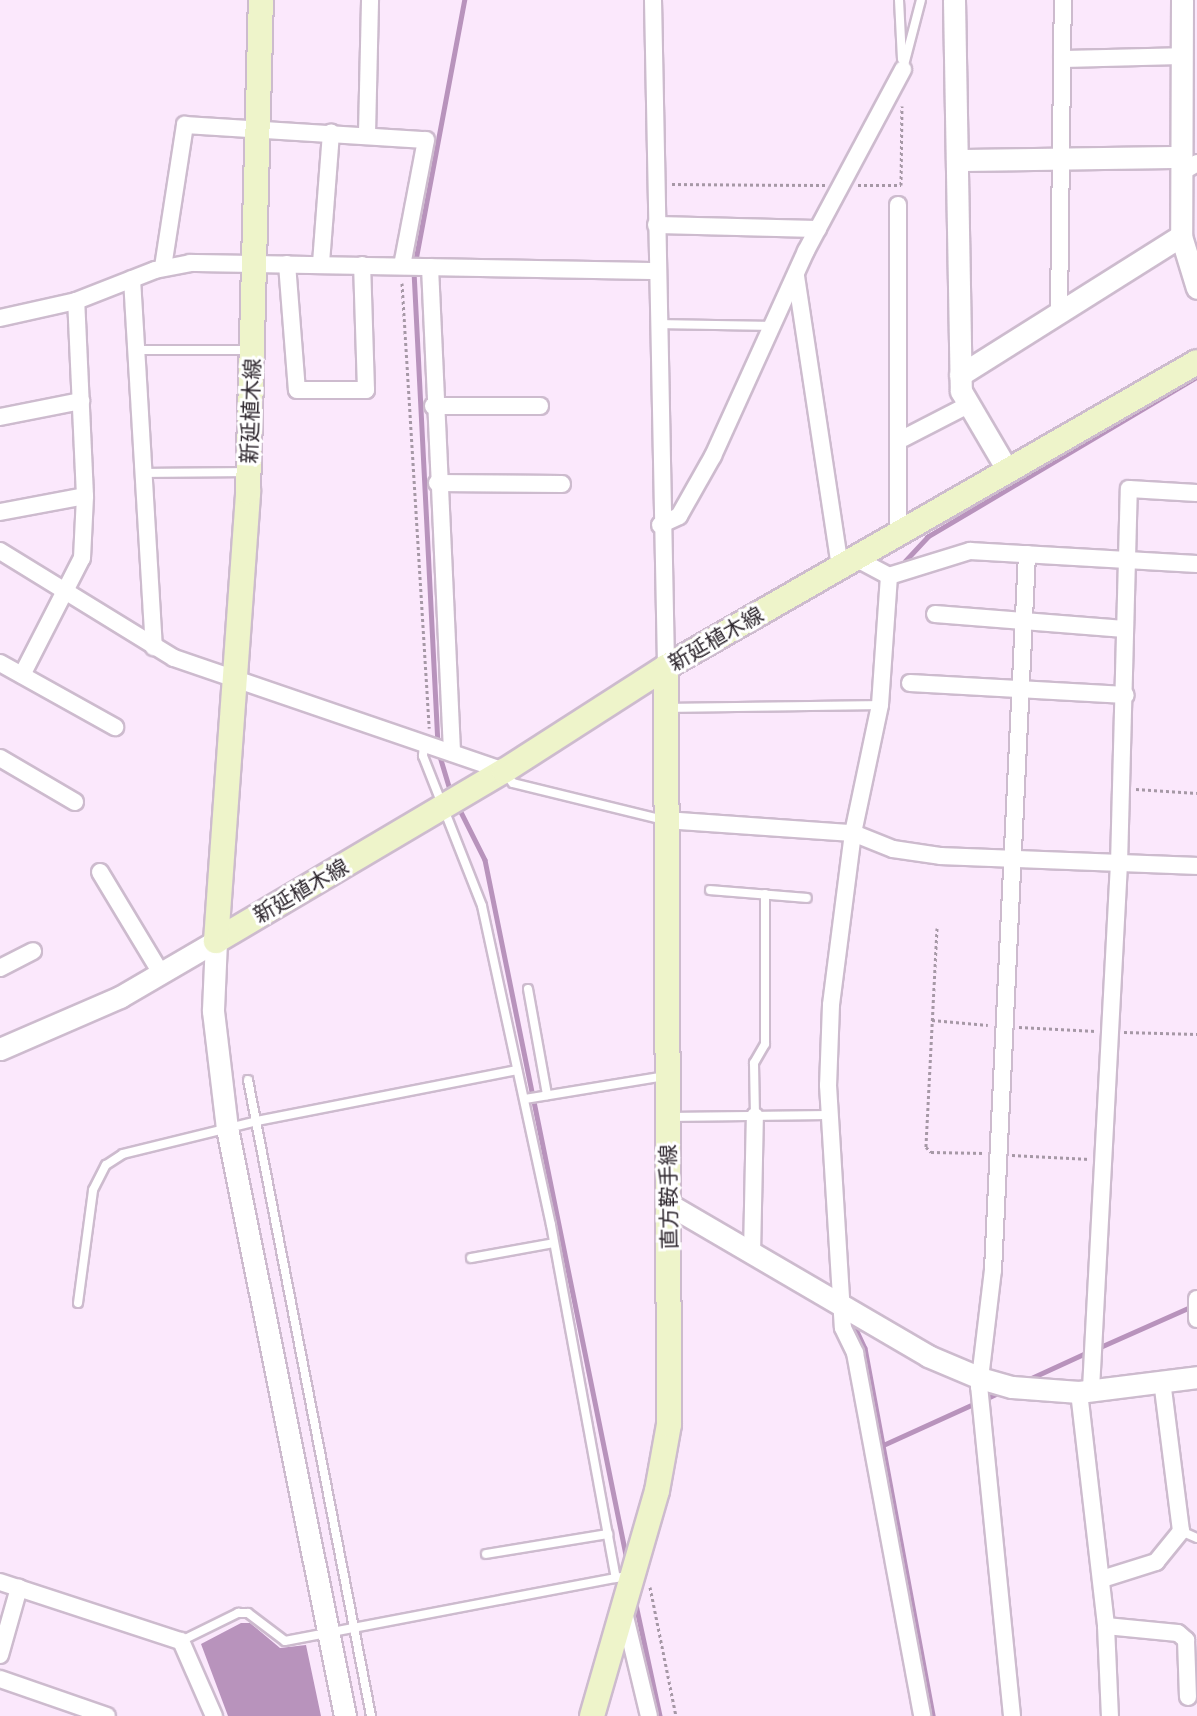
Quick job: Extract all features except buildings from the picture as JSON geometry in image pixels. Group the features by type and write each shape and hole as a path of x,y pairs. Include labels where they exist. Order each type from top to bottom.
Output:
{"main road":[{"name":"新延植木線","path":"216,941 249,472 257,264 261,0"},
{"name":"新延植木線","path":"216,941 504,771 666,667 1197,362"},
{"name":"直方鞍手線","path":"592,1716 623,1608 624,1577 657,1491 669,1424 670,1205 665,820 666,667"}],"street":[{"path":"368,134 370,0"},
{"path":"653,0 660,525 666,667"},
{"path":"954,0 960,375 966,406 1008,471"},
{"path":"1059,312 1063,0"},
{"path":"1182,0 1182,56 1189,78 1181,236 1193,259 1197,288"},
{"path":"1062,59 1182,56"},
{"path":"660,525 679,516 775,326 818,229 903,69"},
{"path":"163,267 185,125 368,134 426,140 402,266"},
{"path":"321,263 332,132"},
{"path":"957,160 1061,159 1186,164"},
{"path":"898,205 902,439 898,535"},
{"path":"656,225 818,229"},
{"path":"960,375 1181,236"},
{"path":"0,318 76,301 163,267 321,263 657,271"},
{"path":"287,264 297,390 366,390 362,265"},
{"path":"430,267 433,406 452,753"},
{"path":"796,276 849,563 889,576 970,551 1127,558 1197,564"},
{"path":"132,279 154,647"},
{"path":"22,675 82,558 85,496 76,301"},
{"path":"0,417 81,401"},
{"path":"433,406 540,406"},
{"path":"902,439 966,406"},
{"path":"437,483 562,484"},
{"path":"1110,1716 1106,1626 1085,1390 1103,1160 1119,864 1126,695 1124,629 1129,489 1197,493"},
{"path":"0,512 85,496"},
{"path":"0,551 154,647 235,681 504,771"},
{"path":"1012,1716 980,1378 999,1154 1023,690 1027,554"},
{"path":"889,576 880,705 853,833 831,1005 829,1115 835,1260 844,1309 843,1328 855,1353 922,1716"},
{"path":"935,614 1124,629"},
{"path":"0,663 115,727"},
{"path":"910,683 1126,695"},
{"path":"0,758 75,802"},
{"path":"665,820 853,833 893,849 1014,860 1197,866"},
{"path":"100,872 161,973"},
{"path":"0,1049 70,1021 216,941"},
{"path":"216,941 213,1011 227,1128 345,1716"},
{"path":"0,968 33,951"},
{"path":"752,1254 755,1116"},
{"path":"670,1205 844,1309 980,1378 1012,1387 1085,1390 1197,1377"},
{"path":"1197,1299 1197,1319"},
{"path":"1102,1579 1156,1562 1181,1531 1162,1381"},
{"path":"0,1582 181,1641 214,1716"},
{"path":"0,1655 19,1588"},
{"path":"623,1608 650,1716"},
{"path":"1106,1626 1178,1633 1186,1640 1192,1675 1188,1697"},
{"path":"0,1679 107,1716"}],"lane":[{"path":"899,0 903,69"},
{"path":"903,69 921,0"},
{"path":"658,324 775,326"},
{"path":"136,350 254,350"},
{"path":"143,473 249,472"},
{"path":"666,708 880,705"},
{"path":"181,1641 238,1613 248,1613 285,1641 624,1577 608,1534 554,1243 482,906 446,806 436,790 424,744"},
{"path":"504,771 513,783 665,820"},
{"path":"710,890 807,898"},
{"path":"755,1116 754,1063 765,1044 765,894"},
{"path":"528,989 548,1095"},
{"path":"78,1303 93,1190 106,1165 123,1154 257,1121 517,1070"},
{"path":"525,1099 667,1076"},
{"path":"248,1080 356,1626 371,1716"},
{"path":"668,1117 829,1115"},
{"path":"471,1258 554,1243"},
{"path":"1181,1531 1197,1538"},
{"path":"486,1554 608,1534"}],"path":[{"path":"656,184 901,185 903,101"},
{"path":"402,266 429,734 424,744"},
{"path":"1122,789 1197,793"},
{"path":"937,928 926,1147 931,1152 1103,1160"},
{"path":"932,1020 1110,1032 1197,1034"},
{"path":"624,1577 648,1577 676,1716"}],"shaded area":[{"path":"241,1623 250,1623 280,1648 306,1645 321,1716 228,1716 201,1644"}],"waterway":[{"path":"415,263 464,0"},
{"path":"414,271 438,745"},
{"path":"905,561 927,537 1197,377"},
{"path":"439,753 451,793"},
{"path":"458,806 485,860 627,1560"},
{"path":"1098,1348 1195,1305"},
{"path":"855,1327 865,1348 933,1716"},
{"path":"1027,1380 1090,1351"},
{"path":"983,1400 1000,1392"},
{"path":"881,1446 976,1403"},
{"path":"635,1600 660,1716"}]}
